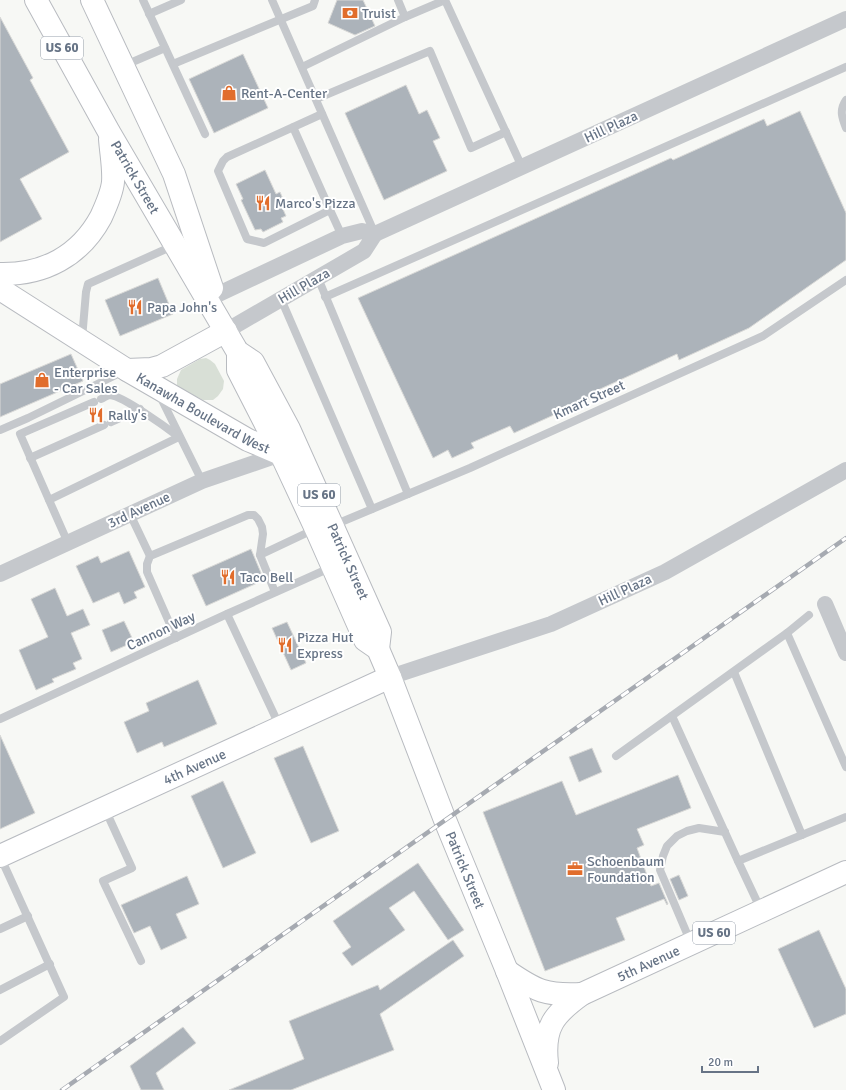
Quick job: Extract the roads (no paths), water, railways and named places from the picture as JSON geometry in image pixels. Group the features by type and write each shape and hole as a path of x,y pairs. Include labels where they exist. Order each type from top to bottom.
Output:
{"main road":[{"name":"Patrick Street","path":"36,0 109,132 175,244 211,298"},
{"path":"92,0 174,174 211,298 226,331"},
{"path":"0,286 15,274 36,270 67,257 81,245 94,229 105,208 113,183 113,164 109,132"},
{"name":"Kanawha Boulevard West","path":"0,286 126,370 248,440 281,454"},
{"name":"Patrick Street","path":"226,331 238,352 253,362 289,429 325,527 333,567 365,640 378,649"},
{"name":"Kanawha Boulevard West","path":"126,370 151,369 162,366 226,331"},
{"name":"Patrick Street","path":"238,352 238,370 281,454 325,527 380,632 378,649 445,820 551,1082"},
{"name":"4th Avenue","path":"0,856 390,677"},
{"name":"5th Avenue","path":"582,994 846,872"},
{"name":"US 60","path":"507,971 533,988 549,993 562,995 582,994"},
{"path":"551,1082 546,1044 547,1034 552,1021 559,1011 582,994"}],"street":[{"name":"Hill Plaza","path":"226,331 364,251 375,234 846,18"},
{"name":"Hill Plaza","path":"211,298 342,236 362,231 375,234"},
{"name":"3rd Avenue","path":"0,574 202,481 281,454"},
{"name":"Hill Plaza","path":"390,677 551,624 576,613 664,572 846,470"},
{"path":"825,604 846,653"}],"lane":[{"path":"143,0 205,134"},
{"path":"149,14 181,0"},
{"path":"272,0 375,234"},
{"path":"173,64 280,18 312,6 315,0"},
{"path":"398,0 405,17"},
{"path":"302,67 405,17 445,0 522,167"},
{"path":"123,66 165,48"},
{"path":"316,99 430,51 471,148 506,132"},
{"path":"325,297 846,67"},
{"path":"846,100 842,106 842,117 846,128"},
{"path":"322,114 227,157 223,161 218,171 247,239 264,243 330,210"},
{"path":"293,127 342,236"},
{"path":"81,341 88,284 175,244"},
{"path":"318,278 408,494"},
{"name":"Kmart Street","path":"260,555 470,468 763,336 846,280"},
{"path":"282,299 372,509"},
{"path":"0,430 28,418 126,370"},
{"path":"155,386 202,481"},
{"path":"68,543 20,434 109,395 140,409 180,437"},
{"path":"30,458 140,409"},
{"path":"49,500 180,437"},
{"path":"130,514 150,556 147,564 148,572 176,638"},
{"path":"150,556 248,515 254,515 262,527 263,534 260,555 275,592"},
{"name":"Cannon Way","path":"0,720 227,614 333,567"},
{"path":"227,614 280,728"},
{"path":"616,756 734,672 809,615"},
{"path":"787,633 846,767"},
{"path":"734,672 802,835"},
{"path":"672,716 738,862 762,911"},
{"path":"104,808 132,868 103,881 141,961"},
{"path":"738,862 846,817"},
{"path":"691,943 660,870 663,856 667,846 677,836 687,831 699,828 725,832"},
{"path":"0,856 64,997 0,1041"},
{"path":"0,929 28,916"},
{"path":"0,990 50,964"}],"railway":[{"path":"62,1090 846,538"}],"place":[{"name":"Truist","path":"350,13"},
{"name":"Rent-A-Center","path":"229,93"},
{"name":"Marco's Pizza","path":"263,203"},
{"name":"Papa John's","path":"135,307"},
{"name":"Enterprise - Car Sales","path":"42,380"},
{"name":"Rally's","path":"96,415"},
{"name":"Taco Bell","path":"228,577"},
{"name":"Pizza Hut Express","path":"285,645"},
{"name":"Schoenbaum Foundation","path":"575,869"}]}
